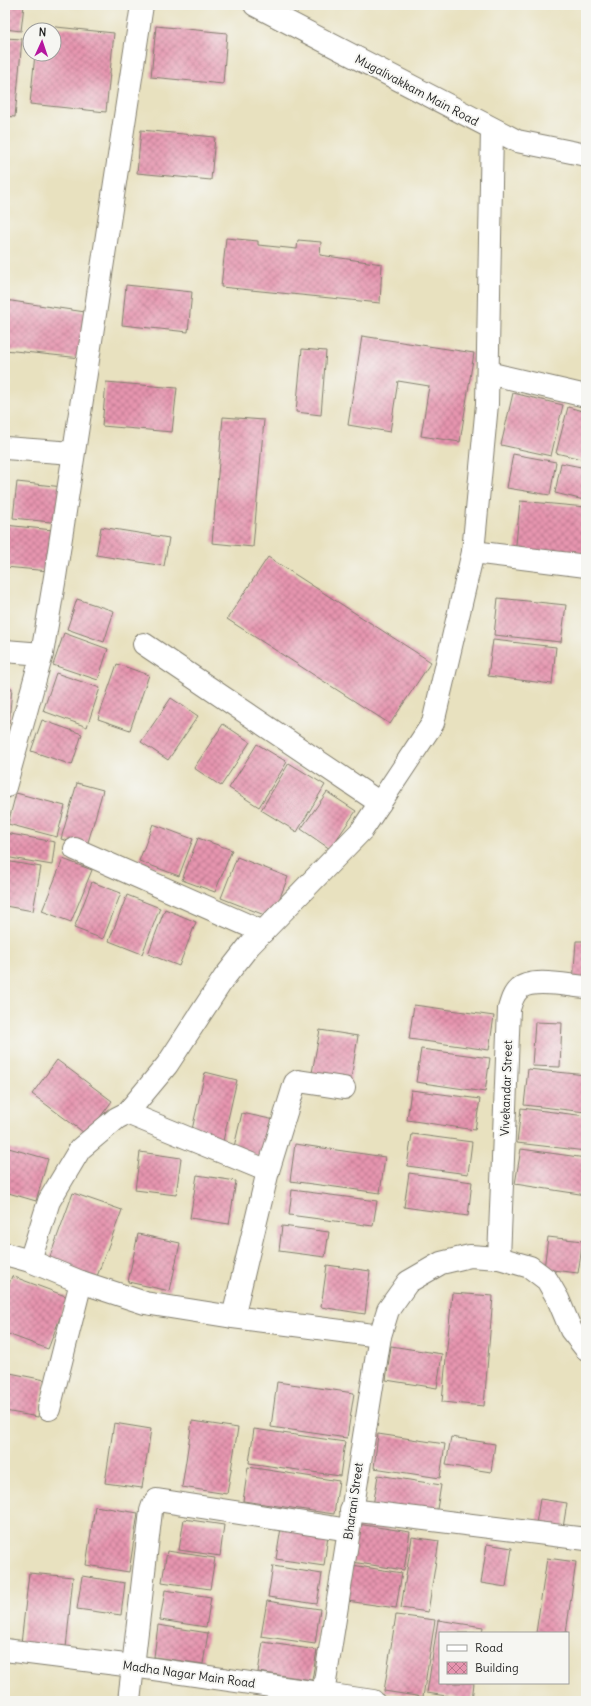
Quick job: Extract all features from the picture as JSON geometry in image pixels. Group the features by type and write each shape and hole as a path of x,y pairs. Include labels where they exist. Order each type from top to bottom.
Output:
{"street":[{"path":"5,785 42,654 142,5"},
{"name":"Mugalivakkam Main Road","path":"255,5 517,141 586,155"},
{"path":"30,1261 49,1202 80,1149 117,1118 127,1113 167,1065 224,978 249,946 362,830 433,723 473,552 487,404 492,129"},
{"path":"488,373 586,396"},
{"path":"5,448 73,453"},
{"path":"473,552 586,566"},
{"path":"144,644 380,803"},
{"path":"5,651 42,654"},
{"path":"75,849 263,932"},
{"name":"Vivekandar Street","path":"500,1258 509,1009 513,997 518,989 538,982 586,987"},
{"path":"233,1317 268,1171 294,1083 298,1080 344,1088"},
{"path":"127,1113 268,1171"},
{"path":"5,1254 30,1261 81,1282 145,1303 233,1317 380,1336"},
{"name":"Bharani Street","path":"323,1694 380,1336 388,1310 408,1282 441,1263 470,1256 500,1258 530,1267 547,1280 558,1299 571,1330 586,1349"},
{"path":"49,1409 81,1282"},
{"path":"129,1701 151,1510 157,1500 350,1520 586,1539"},
{"name":"Madha Nagar Main Road","path":"5,1650 133,1666 373,1701"}],"building":[{"path":"5,5 24,5 21,31 5,29"},
{"path":"156,26 227,33 223,84 151,77"},
{"path":"62,28 114,33 106,112 30,104 34,62 62,62"},
{"path":"5,38 22,39 15,117 5,116"},
{"path":"141,130 215,137 211,180 137,173"},
{"path":"226,238 258,241 258,245 297,249 298,240 321,242 320,255 382,264 380,303 221,287"},
{"path":"126,285 192,292 188,332 122,325"},
{"path":"5,300 85,312 81,358 5,350"},
{"path":"362,336 474,353 460,442 421,436 429,386 398,381 390,432 348,425"},
{"path":"302,349 326,351 321,415 296,412"},
{"path":"106,382 177,388 172,432 102,426"},
{"path":"513,393 563,405 551,456 501,445"},
{"path":"568,407 586,412 586,460 556,453"},
{"path":"223,417 264,420 253,547 212,543"},
{"path":"513,454 556,462 550,495 507,488"},
{"path":"561,463 586,468 584,500 555,493"},
{"path":"17,482 63,487 60,523 13,518"},
{"path":"520,501 586,507 586,562 515,555"},
{"path":"5,525 53,530 49,571 5,567"},
{"path":"101,527 169,538 164,566 96,555"},
{"path":"268,557 431,662 390,724 227,619"},
{"path":"498,598 566,605 561,642 494,635"},
{"path":"77,599 114,611 104,642 67,629"},
{"path":"64,633 108,649 98,680 53,665"},
{"path":"493,640 556,647 552,684 488,676"},
{"path":"117,664 149,675 130,730 98,719"},
{"path":"56,673 100,688 87,727 43,711"},
{"path":"5,687 12,688 9,723 5,722"},
{"path":"171,698 198,716 168,760 141,742"},
{"path":"42,720 82,734 72,765 31,751"},
{"path":"223,724 250,742 221,786 194,768"},
{"path":"257,744 287,762 259,807 229,788"},
{"path":"289,763 325,785 297,832 261,810"},
{"path":"77,783 103,790 87,846 61,839"},
{"path":"327,792 356,811 330,849 301,829"},
{"path":"16,793 65,806 57,837 8,824"},
{"path":"153,824 193,839 179,876 139,861"},
{"path":"5,833 55,842 52,865 5,857"},
{"path":"198,838 232,850 215,892 182,880"},
{"path":"237,857 288,877 272,918 221,898"},
{"path":"63,859 92,870 71,922 42,911"},
{"path":"5,861 41,867 33,911 5,906"},
{"path":"92,882 121,893 103,939 74,928"},
{"path":"127,895 160,908 142,954 109,941"},
{"path":"165,909 196,922 179,966 148,954"},
{"path":"576,941 586,941 586,984 573,983"},
{"path":"414,1005 494,1016 489,1050 409,1039"},
{"path":"535,1022 562,1023 560,1067 532,1066"},
{"path":"320,1030 358,1036 350,1085 311,1078"},
{"path":"421,1049 490,1058 485,1092 416,1082"},
{"path":"57,1060 112,1101 87,1135 32,1094"},
{"path":"528,1069 586,1075 586,1112 524,1105"},
{"path":"205,1072 237,1080 223,1141 191,1134"},
{"path":"411,1090 480,1099 475,1130 407,1120"},
{"path":"521,1108 586,1116 586,1151 517,1143"},
{"path":"242,1113 275,1120 267,1159 233,1151"},
{"path":"412,1134 472,1142 468,1174 407,1166"},
{"path":"295,1144 385,1157 380,1193 290,1181"},
{"path":"5,1147 48,1159 36,1201 5,1192"},
{"path":"521,1149 586,1158 586,1195 515,1184"},
{"path":"140,1152 181,1158 176,1195 135,1190"},
{"path":"409,1173 472,1182 468,1216 404,1207"},
{"path":"197,1175 236,1181 229,1224 190,1218"},
{"path":"292,1190 377,1201 373,1226 289,1215"},
{"path":"73,1193 122,1210 96,1279 48,1262"},
{"path":"282,1226 329,1232 325,1257 279,1251"},
{"path":"138,1234 180,1243 170,1291 128,1282"},
{"path":"548,1237 583,1241 578,1273 544,1269"},
{"path":"327,1265 370,1271 365,1314 321,1307"},
{"path":"12,1276 68,1297 48,1349 5,1333 5,1294"},
{"path":"452,1293 493,1296 484,1406 442,1402"},
{"path":"391,1346 442,1354 437,1388 386,1380"},
{"path":"5,1372 45,1380 38,1417 5,1411"},
{"path":"277,1382 354,1393 347,1438 271,1427"},
{"path":"192,1421 238,1428 227,1494 182,1487"},
{"path":"114,1423 151,1429 142,1488 105,1483"},
{"path":"254,1429 345,1442 340,1476 249,1463"},
{"path":"378,1434 445,1444 440,1478 374,1468"},
{"path":"451,1437 495,1444 491,1472 446,1465"},
{"path":"248,1467 339,1481 334,1514 243,1501"},
{"path":"378,1475 441,1485 436,1515 373,1506"},
{"path":"540,1499 567,1503 562,1534 535,1530"},
{"path":"95,1506 138,1513 129,1572 86,1565"},
{"path":"184,1519 224,1525 220,1556 179,1550"},
{"path":"357,1524 410,1532 404,1570 352,1562"},
{"path":"281,1528 328,1535 324,1566 276,1559"},
{"path":"412,1537 439,1541 428,1612 401,1608"},
{"path":"487,1544 512,1548 506,1587 481,1583"},
{"path":"167,1551 215,1558 210,1589 162,1582"},
{"path":"547,1558 576,1562 566,1632 536,1632"},
{"path":"352,1565 402,1573 396,1608 347,1601"},
{"path":"273,1566 322,1574 317,1604 268,1597"},
{"path":"29,1573 73,1577 66,1648 21,1644"},
{"path":"82,1576 125,1583 121,1615 77,1609"},
{"path":"165,1590 211,1597 206,1627 160,1620"},
{"path":"267,1601 320,1609 315,1644 261,1636"},
{"path":"396,1615 435,1620 423,1697 384,1691"},
{"path":"438,1620 483,1627 482,1632 439,1632 439,1684 474,1684 472,1700 427,1693"},
{"path":"158,1625 208,1633 203,1664 154,1657"},
{"path":"263,1642 317,1650 312,1680 258,1672"}]}
